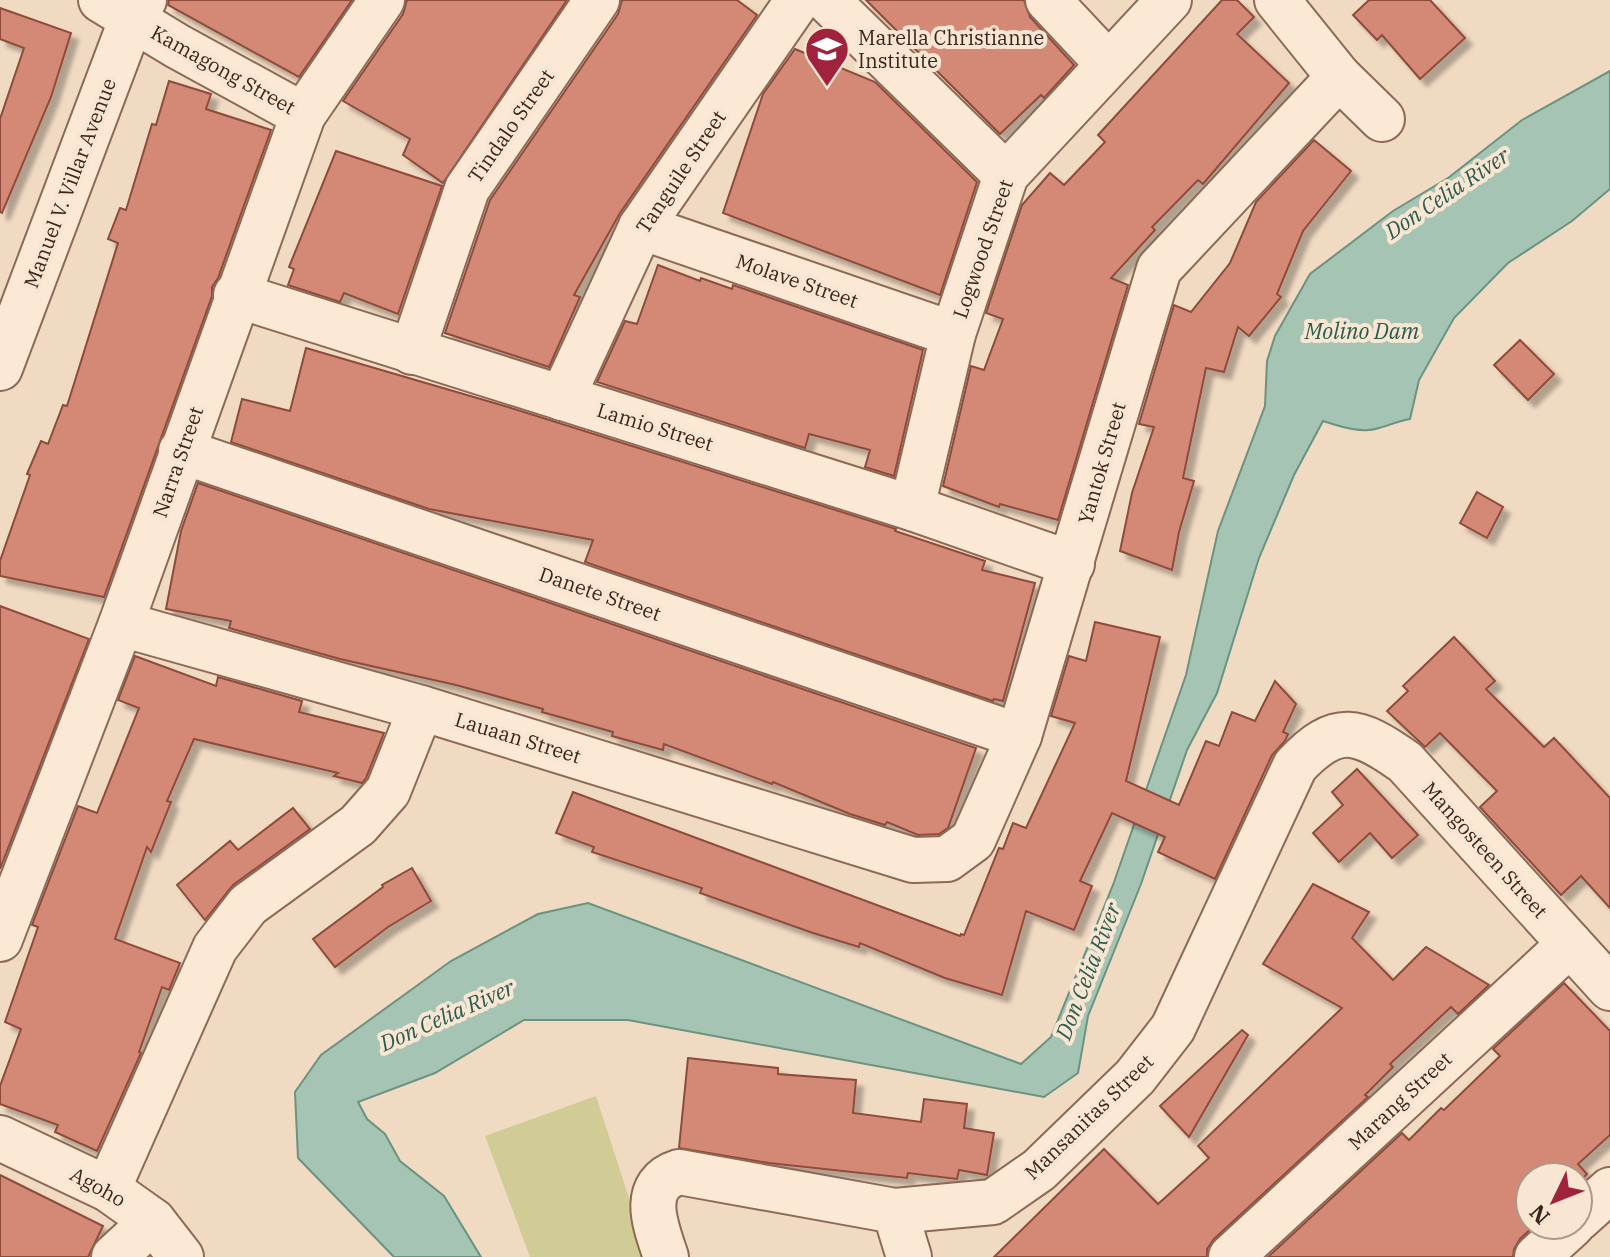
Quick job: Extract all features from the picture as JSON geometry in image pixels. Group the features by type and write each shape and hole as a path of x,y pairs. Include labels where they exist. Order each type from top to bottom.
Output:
{"street":[{"name":"Narra Street","path":"0,939 121,624 236,295 303,115 382,0"},
{"name":"Tindalo Street","path":"412,352 467,189 597,0"},
{"name":"Tanguile Street","path":"562,398 641,227 798,0"},
{"path":"827,0 1006,175"},
{"path":"1048,0 1108,64"},
{"name":"Logwood Street","path":"912,508 953,334 1006,175 1169,0"},
{"path":"1277,0 1339,77 1382,119"},
{"name":"Kamagong Street","path":"125,6 177,46 303,115"},
{"name":"Manuel V. Villar Avenue","path":"0,368 125,6"},
{"name":"Yantok Street","path":"913,860 947,859 973,840 1019,736 1159,269 1339,77"},
{"name":"Molave Street","path":"641,227 953,334"},
{"name":"Lamio Street","path":"236,295 912,508 1072,564"},
{"name":"Danete Street","path":"181,451 1019,736"},
{"name":"Lauaan Street","path":"121,624 421,708 913,860"},
{"path":"108,1189 215,948 248,905 358,825 388,791 421,708"},
{"name":"Mangosteen Street","path":"1346,733 1374,740 1405,762 1610,988"},
{"name":"Mansanitas Street","path":"666,1257 653,1205 657,1187 667,1176 679,1172 895,1211 993,1202 1039,1170 1135,1077 1173,1028 1295,766 1315,744 1346,733"},
{"name":"Marang Street","path":"1231,1257 1570,944"},
{"name":"Agoho","path":"0,1138 108,1189 153,1221 181,1257"},
{"path":"1594,1204 1610,1190"},
{"path":"895,1211 909,1257"},
{"path":"114,1257 153,1221"},
{"path":"1537,1257 1554,1241"}],"shaded area":[{"path":"596,1096 648,1257 530,1257 485,1136"}],"water":[{"name":"Molino Dam","path":"1610,71 1610,189 1572,221 1508,263 1454,318 1419,380 1410,419 1365,430 1323,421 1294,475 1259,558 1217,693 1187,750 1141,884 1088,1016 1078,1073 1044,1097 628,1020 524,1020 435,1073 358,1102 367,1119 385,1134 400,1161 444,1196 481,1257 394,1257 298,1158 295,1092 321,1055 451,961 538,914 588,903 1021,1064 1051,1037 1113,885 1186,675 1218,531 1265,406 1267,361 1275,336 1310,274 1393,211 1448,178 1522,120"}],"building":[{"path":"169,0 352,0 299,77 168,5"},
{"path":"407,0 567,0 443,183 403,155 410,139 343,101 403,14"},
{"path":"622,0 737,0 757,15 620,213 574,295 580,297 549,367 445,333 490,200 618,14"},
{"path":"866,0 1024,0 1030,17 1074,65 1044,98 1041,95 1000,134"},
{"path":"1222,0 1237,0 1254,17 1237,34 1289,83 1203,184 1198,180 1152,227 1155,230 1111,278 1128,285 1058,520 1000,504 999,507 943,486 971,366 984,370 1003,319 986,313 1022,205 1050,173 1064,185 1105,142 1098,135"},
{"path":"1369,0 1430,0 1465,38 1420,79 1382,35 1377,40 1353,15"},
{"path":"0,8 71,33 51,97 2,213 0,119 24,48 0,39"},
{"name":"Marella Christianne Institute","path":"795,49 875,82 977,182 940,295 723,213 763,94"},
{"path":"169,81 211,94 206,109 271,130 218,278 212,287 212,296 104,597 0,576 0,561 30,475 27,474 41,441 48,444 63,405 67,406 118,243 108,239 120,208 126,210 152,124 156,125"},
{"path":"1314,140 1351,171 1303,231 1277,294 1281,297 1249,336 1238,327 1224,372 1206,368 1183,478 1194,481 1172,570 1120,551 1132,493 1154,427 1139,424 1174,305 1191,312 1230,263 1256,202"},
{"path":"336,151 442,186 398,314 344,293 340,302 288,285 294,269 289,267"},
{"path":"658,265 700,281 701,278 732,289 733,285 923,350 894,476 865,467 870,450 809,434 805,448 597,382 625,321 637,324"},
{"path":"1520,340 1554,374 1528,400 1494,365"},
{"path":"306,348 508,407 896,529 985,561 982,570 1035,583 1003,701 993,701 585,562 593,540 429,509 231,442 242,399 290,411"},
{"path":"198,483 976,748 948,828 939,834 918,835 887,822 885,825 850,814 773,782 664,744 663,750 612,736 613,732 542,712 543,709 229,628 231,621 166,609 181,531"},
{"path":"1477,492 1503,507 1487,538 1460,523"},
{"path":"0,606 89,639 0,869"},
{"path":"1095,622 1160,637 1126,781 1179,805 1206,741 1219,746 1232,712 1255,721 1275,681 1296,704 1283,732 1288,734 1285,741 1272,755 1215,879 1158,852 1165,837 1112,813 1080,881 1092,886 1074,930 1026,911 1002,995 945,978 860,943 859,947 813,933 700,893 702,888 592,852 594,847 556,833 573,792 964,935 999,848 1003,849 1013,823 1026,828 1075,723 1051,716 1069,656 1086,661"},
{"path":"1454,637 1495,681 1486,689 1544,747 1554,738 1610,798 1610,908 1581,876 1561,895 1480,807 1497,791 1440,733 1425,747 1387,711 1408,691 1403,686"},
{"path":"135,656 216,686 218,677 302,701 299,712 384,733 362,783 334,776 338,773 194,739 167,801 171,802 151,852 147,847 115,939 180,963 169,990 162,987 141,1053 97,1151 55,1132 58,1125 0,1104 0,1086 21,1029 5,1022 38,927 32,925 78,806 97,813 139,708 118,700"},
{"path":"1357,769 1418,835 1392,858 1370,833 1339,862 1313,833 1343,805 1332,792"},
{"path":"293,808 310,829 233,885 205,920 177,885 230,841 238,850"},
{"path":"412,868 431,901 388,927 335,967 313,939 382,885"},
{"path":"1313,884 1369,912 1352,938 1393,980 1426,947 1489,985 1458,1014 1451,1007 1390,1064 1393,1067 1365,1095 1368,1097 1214,1239 1207,1249 1207,1257 994,1257 1104,1149 1158,1204 1209,1158 1198,1146 1342,1008 1263,964"},
{"path":"1564,983 1610,1031 1610,1135 1581,1161 1514,1161 1514,1241 1519,1241 1513,1257 1268,1257 1402,1133 1409,1140 1441,1108 1444,1110 1500,1056 1493,1049"},
{"path":"1242,1030 1248,1035 1189,1137 1160,1106"},
{"path":"688,1058 778,1068 778,1074 856,1080 853,1113 921,1122 924,1099 967,1104 964,1128 994,1133 987,1175 959,1170 957,1179 908,1173 907,1178 769,1163 679,1148"},
{"path":"0,1175 103,1226 88,1257 0,1257"}],"place":[{"name":"Marella Christianne Institute","path":"827,88"}],"water label":[{"name":"Don Celia River","path":"1447,193"},
{"name":"Don Celia River","path":"1088,971"},
{"name":"Don Celia River","path":"447,1015"}]}
